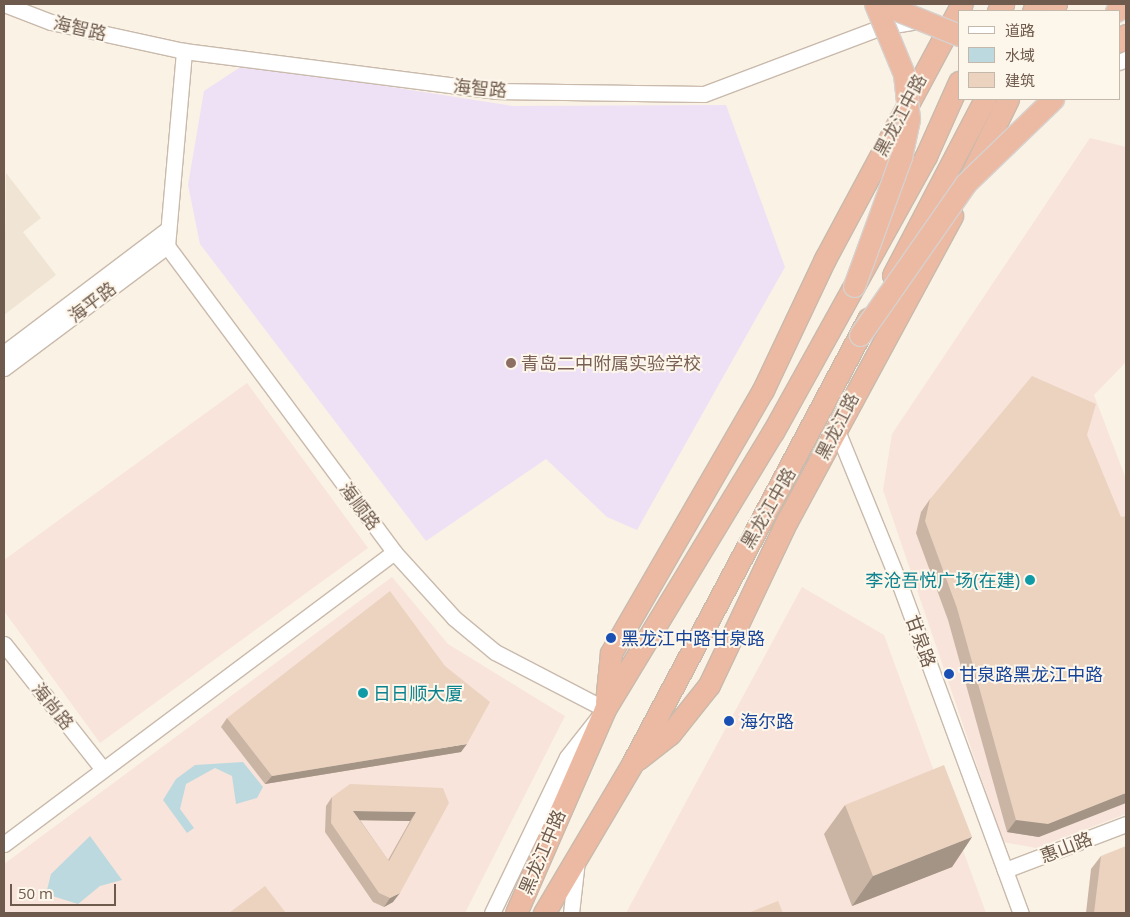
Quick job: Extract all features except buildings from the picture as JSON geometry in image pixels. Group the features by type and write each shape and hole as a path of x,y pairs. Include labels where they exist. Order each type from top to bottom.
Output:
{"highway":[{"path":"854,286 901,157 909,119 904,74 875,4"},
{"path":"882,4 958,21"},
{"name":"黑龙江中路","path":"605,710 611,653 763,390 829,250 958,21"},
{"name":"黑龙江中路","path":"516,913 605,710 773,432 926,156 958,84"},
{"name":"黑龙江中路","path":"544,913 632,764 984,100"},
{"name":"黑龙江路","path":"632,764 670,734 710,685 836,428 946,228 1008,100"},
{"path":"860,335 966,183 1001,144 1052,100"}],"street":[{"name":"海智路","path":"4,4 51,22 184,51 495,92 704,94 897,22 958,21"},
{"path":"881,27 894,4"},
{"path":"167,246 184,51"},
{"name":"海平路","path":"4,353 168,229"},
{"name":"海顺路","path":"167,246 394,552 454,618 496,652 605,710"},
{"name":"海平路","path":"4,368 167,246"},
{"name":"甘泉路","path":"836,428 900,585 1021,913"},
{"path":"4,844 102,768 394,552"},
{"name":"海尚路","path":"6,651 102,768"},
{"path":"492,913 567,757 605,710"},
{"name":"惠山路","path":"1005,870 1126,824"},
{"path":"571,913 578,855"}],"shaded area":[{"name":"青岛二中附属实验学校","path":"245,64 513,106 726,105 785,267 637,530 607,517 546,459 426,541 200,244 188,185 204,91"},
{"path":"1090,138 1126,147 1126,362 1094,395 1126,479 1126,814 1036,848 1003,842 883,490 892,434"},
{"path":"6,173 41,218 23,232 56,275 4,315"},
{"path":"247,383 368,548 100,743 4,611 4,560"},
{"path":"392,577 448,644 565,716 465,913 4,913 4,864"},
{"path":"802,587 884,635 986,913 626,913"}],"water":[{"path":"243,762 263,787 257,798 236,804 232,776 215,768 186,784 180,809 194,828 187,833 163,800 176,779 195,765"},
{"path":"90,836 122,880 100,886 78,904 46,894 51,874"}],"place":[{"name":"青岛二中附属实验学校","path":"511,363"},
{"name":"李沧吾悦广场(在建)","path":"1030,580"},
{"name":"黑龙江中路甘泉路","path":"611,638"},
{"name":"甘泉路黑龙江中路","path":"949,674"},
{"name":"日日顺大厦","path":"363,693"},
{"name":"海尔路","path":"729,721"}]}
